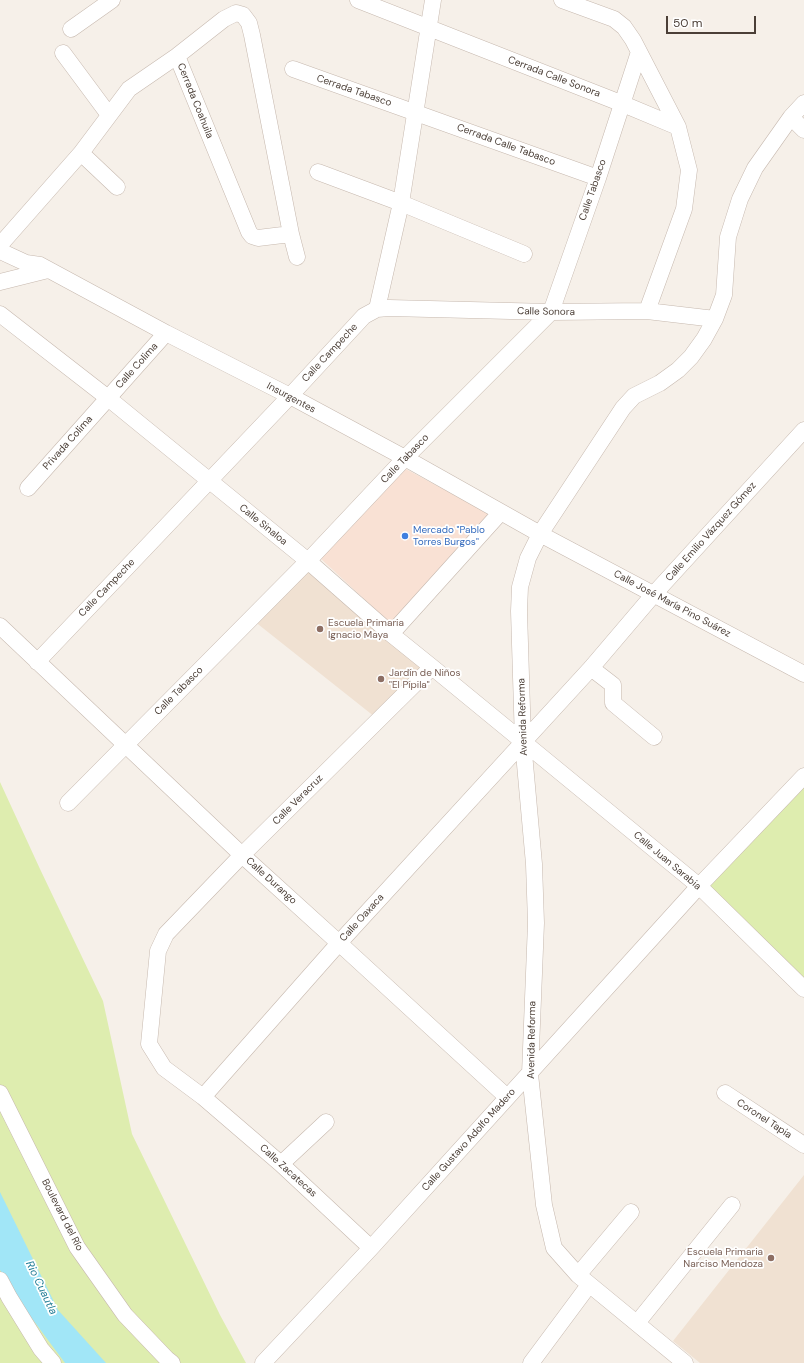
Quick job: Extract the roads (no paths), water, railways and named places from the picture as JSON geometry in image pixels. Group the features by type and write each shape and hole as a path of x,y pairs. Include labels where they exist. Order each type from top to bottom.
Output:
{"street":[{"path":"71,29 112,0"},
{"name":"Cerrada Calle Sonora","path":"358,0 678,127"},
{"path":"376,309 401,203 429,28 432,0"},
{"path":"562,0 614,19 624,28 633,40 678,127 689,170 684,209 647,311"},
{"name":"Cerrada Coahuila","path":"291,234 258,238 252,236 249,232 177,56 224,19 236,14 243,15 249,23 291,234 297,257"},
{"name":"Calle Tabasco","path":"68,803 308,562 405,458 550,312 598,178 639,52"},
{"path":"63,53 109,115"},
{"path":"1,243 81,153 129,89 177,56"},
{"name":"Cerrada Tabasco","path":"293,69 415,112"},
{"name":"Avenida Reforma","path":"685,1363 583,1280 554,1248 544,1205 530,1074 536,923 534,864 523,742 519,612 520,588 528,558 540,534 623,408 634,396 660,383 678,370 691,357 704,339 715,319 724,295 728,237 740,199 755,168 791,117 804,104"},
{"name":"Cerrada Calle Tabasco","path":"415,112 598,178"},
{"path":"791,117 804,130"},
{"path":"81,153 117,187"},
{"path":"318,172 401,203 524,254"},
{"name":"Insurgentes","path":"1,243 26,263 44,268 166,333 290,396 405,458 540,534"},
{"path":"0,282 44,268"},
{"name":"Calle Sonora","path":"376,309 388,308 550,312 647,311 715,319"},
{"name":"Calle Campeche","path":"37,662 364,316 376,309"},
{"name":"Calle Sinaloa","path":"0,314 108,398 308,562 391,634 523,742"},
{"name":"Calle Colima","path":"108,398 166,333"},
{"name":"Privada Colima","path":"28,488 108,398"},
{"name":"Calle Emilio Vázquez Gómez","path":"523,742 591,668 654,594 804,430"},
{"path":"391,634 501,512"},
{"name":"Calle José María Pino Suárez","path":"540,534 804,674"},
{"name":"Calle Durango","path":"0,626 242,855 507,1097"},
{"name":"Calle Veracruz","path":"166,934 242,855 432,667"},
{"path":"591,668 613,685 613,703 654,737"},
{"name":"Calle Juan Sarabia","path":"523,742 699,886 804,989"},
{"name":"Calle Oaxaca","path":"203,1098 339,943 523,742"},
{"name":"Calle Gustavo Adolfo Madero","path":"263,1363 371,1248 699,886 804,776"},
{"name":"Calle Zacatecas","path":"166,934 158,951 148,1044 164,1068 203,1098 281,1164 371,1248"},
{"name":"Boulevard del Río","path":"0,1093 77,1247 125,1315 172,1363"},
{"name":"Coronel Tapia","path":"725,1093 804,1145"},
{"path":"281,1164 326,1122"},
{"path":"636,1323 732,1205"},
{"path":"531,1363 583,1280 631,1212"},
{"path":"0,1280 9,1298 41,1349 53,1363"}],"water":[{"name":"Rio Cuautla","path":"0,1192 58,1310 106,1363 65,1363 19,1301 0,1270"}],"place":[{"name":"Mercado \"Pablo Torres Burgos\"","path":"405,536"},
{"name":"Escuela Primaria Ignacio Maya","path":"320,629"},
{"name":"Jardín de Niños \"El Pípila\"","path":"381,679"},
{"name":"Escuela Primaria Narciso Mendoza","path":"771,1258"}]}
